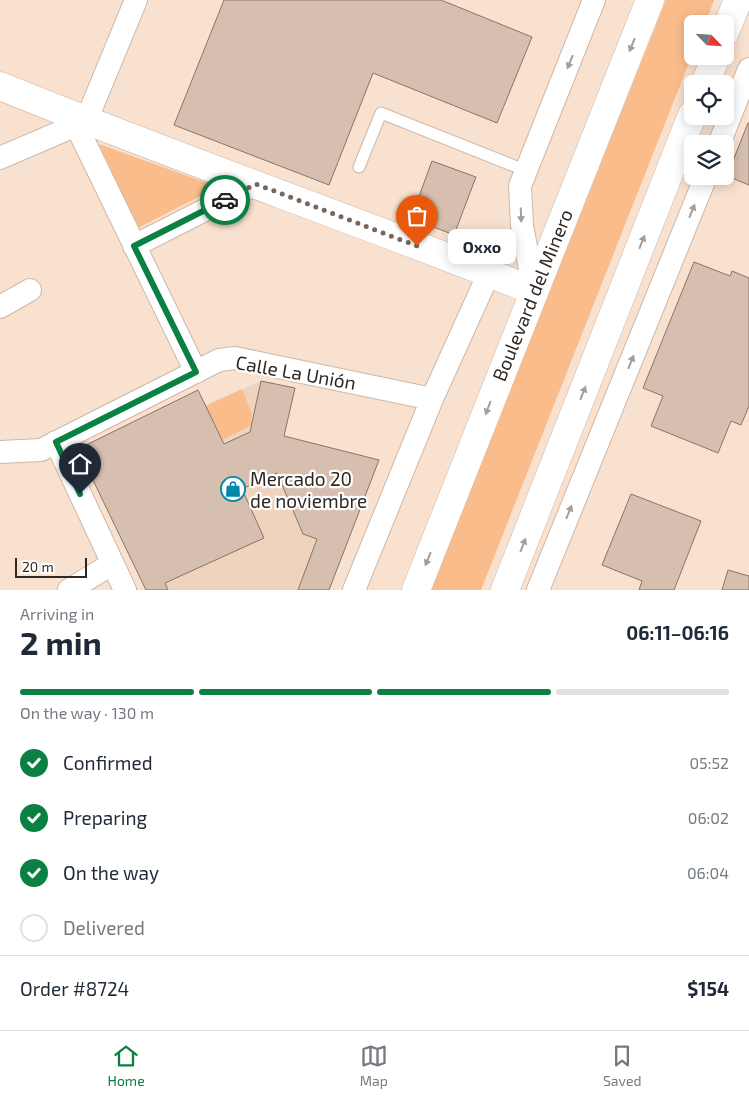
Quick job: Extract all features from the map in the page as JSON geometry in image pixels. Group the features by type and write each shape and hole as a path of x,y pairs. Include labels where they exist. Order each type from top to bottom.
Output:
{"main road":[{"name":"Boulevard del Minero","path":"416,590 650,0"},
{"path":"732,15 738,0"},
{"path":"0,86 81,123 256,184 534,291"},
{"path":"505,590 688,125"}],"street":[{"path":"0,158 81,123 136,0"},
{"path":"534,291 522,225 520,186 594,0"},
{"path":"723,135 749,69"},
{"path":"81,123 134,246 196,372"},
{"path":"134,246 256,184"},
{"path":"538,590 702,185"},
{"path":"354,590 432,399 489,273"},
{"path":"0,307 30,290"},
{"name":"Calle La Unión","path":"0,452 42,450 219,360 235,358 432,399"},
{"path":"56,442 125,590"},
{"path":"69,590 112,564"}],"lane":[{"path":"359,167 381,113 527,171"}],"shaded area":[{"path":"666,0 714,0 708,15 684,15 684,65 688,65 481,590 430,590"},
{"path":"99,144 218,187 138,228"},
{"name":"Mercado 20 de noviembre","path":"261,381 295,388 284,436 379,460 329,590 146,590 78,449 198,390 206,406"},
{"path":"242,389 252,414 252,425 222,440 205,406"}],"building":[{"path":"224,0 441,0 532,37 497,123 373,73 329,185 174,125"},
{"path":"749,123 749,185 734,179 734,158"},
{"path":"432,161 476,177 454,235 411,218"},
{"path":"694,262 730,276 732,271 749,278 749,406 741,425 731,421 718,453 651,426 663,396 643,388"},
{"name":"Mercado 20 de noviembre","path":"261,381 295,388 284,436 379,460 329,590 298,590 317,539 303,534 277,473 242,489 264,538 165,583 168,590 146,590 78,449 198,390 224,444 250,432"},
{"path":"631,494 701,521 674,590 639,590 642,581 602,565"},
{"path":"728,570 749,576 749,590 722,590"}],"way so far":[{"path":"225,200 256,184 417,246"}],"place":[{"name":"Oxxo","path":"417,246"},
{"name":"Mercado 20 de noviembre","path":"233,489"}],"route":[{"path":"80,494 56,442 196,372 134,246 225,200"}]}
